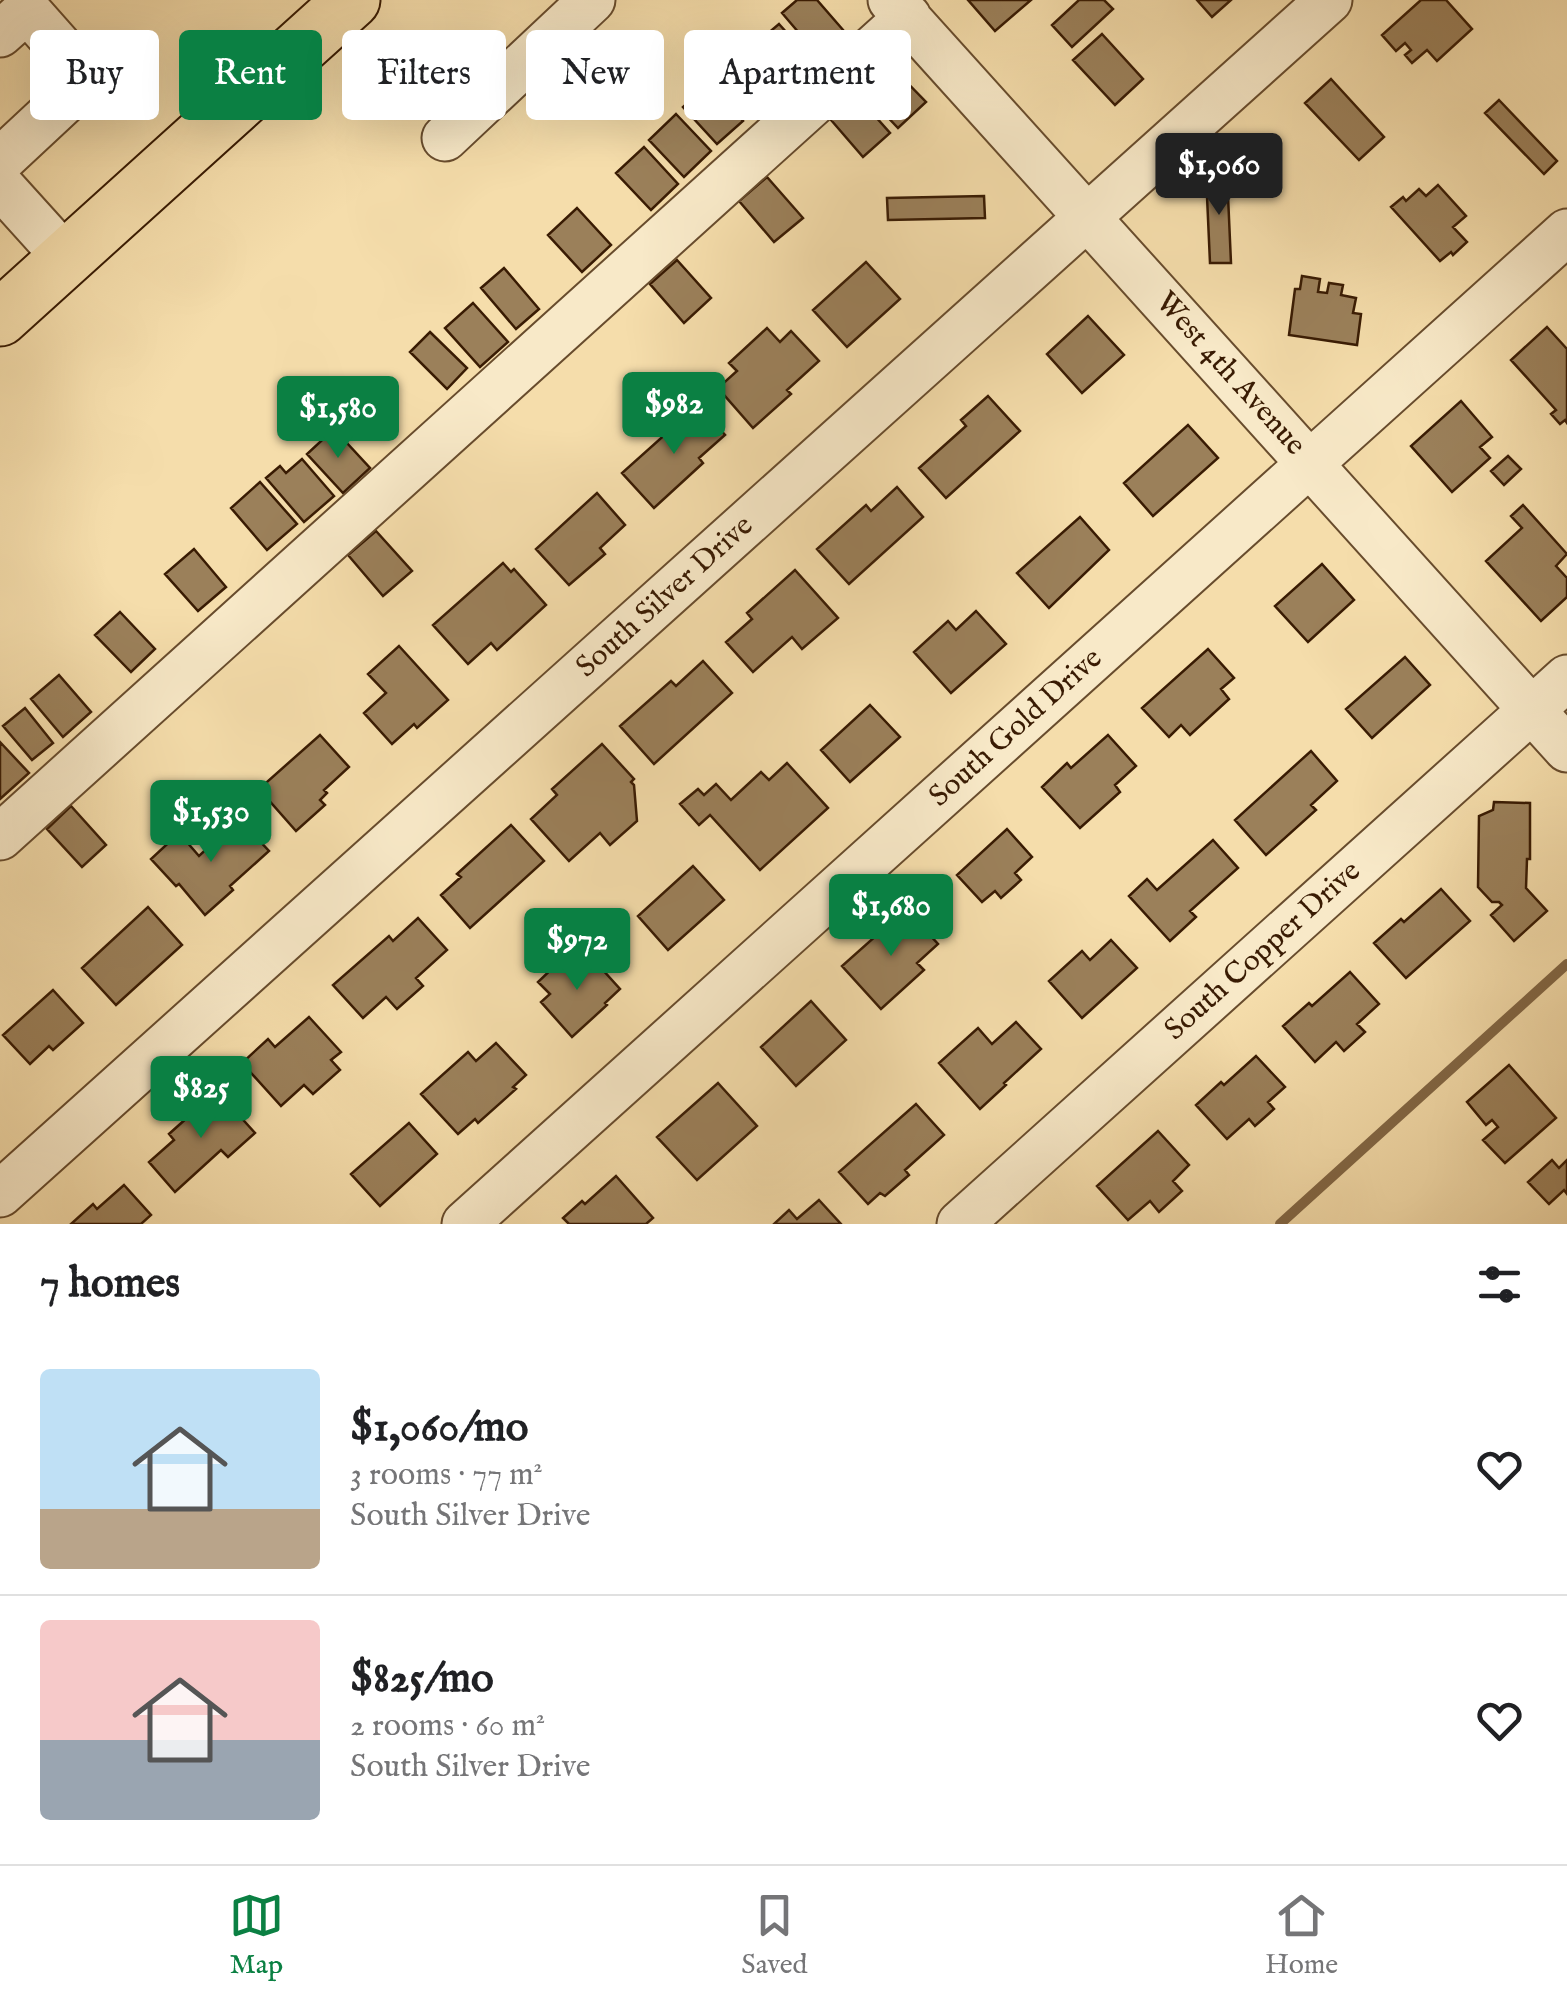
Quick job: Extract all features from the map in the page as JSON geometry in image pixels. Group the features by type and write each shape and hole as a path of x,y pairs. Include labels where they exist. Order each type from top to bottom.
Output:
{"main road":[{"path":"0,318 352,0"}],"street":[{"path":"444,138 592,0"},
{"name":"South Silver Drive","path":"0,1194 1329,0"},
{"path":"0,836 899,9"},
{"name":"West 4th Avenue","path":"899,9 1567,749"},
{"path":"0,34 27,10 88,78 0,161"},
{"path":"0,185 66,258"},
{"name":"South Gold Drive","path":"465,1224 1567,232"},
{"name":"South Copper Drive","path":"960,1224 1567,678"}],"building":[{"path":"797,0 817,0 843,30 797,30 782,13"},
{"path":"968,0 1031,0 995,31"},
{"path":"1079,0 1104,0 1113,9 1072,47 1052,25"},
{"path":"1197,0 1231,0 1212,17"},
{"path":"1421,0 1446,0 1472,29 1437,61 1427,50 1412,63 1405,55 1411,50 1405,43 1396,51 1382,35"},
{"path":"1102,34 1143,79 1115,105 1073,60"},
{"path":"1331,79 1384,137 1359,160 1305,103"},
{"path":"911,87 926,102 911,116"},
{"path":"1499,100 1557,161 1544,174 1485,113"},
{"path":"676,114 711,151 684,177 649,140"},
{"path":"695,120 743,121 717,144"},
{"path":"831,120 878,120 890,133 863,157"},
{"path":"890,120 907,120 898,128"},
{"path":"644,147 678,184 651,210 616,173"},
{"path":"1227,173 1231,263 1210,263 1206,174"},
{"path":"767,177 803,218 774,242 739,201"},
{"path":"1438,185 1466,216 1453,227 1467,242 1440,261 1391,207 1403,197 1406,201 1419,189 1426,196"},
{"path":"984,196 985,218 888,220 887,198"},
{"path":"577,208 611,245 582,272 548,235"},
{"path":"677,260 711,298 684,323 650,284"},
{"path":"866,262 900,299 847,347 813,310"},
{"path":"504,268 539,309 516,329 481,288"},
{"path":"1302,276 1320,279 1318,292 1327,293 1329,283 1343,285 1341,295 1356,298 1353,313 1361,314 1357,345 1289,335 1295,289 1300,289"},
{"path":"473,303 508,342 480,367 445,328"},
{"path":"1088,316 1124,355 1082,393 1047,354"},
{"path":"1547,327 1567,349 1567,423 1565,420 1560,424 1551,414 1556,410 1511,360"},
{"path":"767,328 780,342 791,331 819,361 787,390 791,394 753,428 718,388 737,371 729,363"},
{"path":"430,332 467,368 447,389 410,352"},
{"path":"988,396 1020,431 946,498 919,468 966,426 961,420"},
{"path":"1461,401 1492,437 1480,447 1490,458 1452,492 1411,446"},
{"path":"698,405 725,435 699,458 703,463 654,508 622,473"},
{"path":"1188,425 1218,458 1153,516 1124,483"},
{"path":"334,429 370,468 343,493 307,454"},
{"path":"1508,456 1521,469 1504,485 1491,471"},
{"path":"302,459 334,496 304,522 266,478 280,466 286,473"},
{"path":"260,482 297,524 267,550 231,508"},
{"path":"897,487 923,517 849,584 817,549 866,505 871,511"},
{"path":"597,493 625,525 600,548 605,554 569,585 536,549"},
{"path":"1523,505 1567,554 1556,566 1567,578 1567,597 1541,621 1486,561 1522,528 1511,516"},
{"path":"1080,517 1109,550 1049,608 1017,573"},
{"path":"376,531 412,571 383,596 348,555"},
{"path":"194,549 226,587 198,611 165,574"},
{"path":"503,563 511,572 514,569 546,605 497,650 491,643 468,664 433,625"},
{"path":"1322,564 1354,600 1308,642 1275,606"},
{"path":"795,570 838,618 802,649 792,637 753,672 726,642 752,619 747,613"},
{"path":"976,611 1006,644 951,693 914,652 948,621 956,630"},
{"path":"120,612 155,649 131,672 95,635"},
{"path":"399,646 448,700 392,744 364,713 386,693 368,674"},
{"path":"1208,649 1234,678 1221,689 1229,699 1190,735 1181,725 1169,737 1142,708"},
{"path":"1405,657 1430,685 1372,738 1346,709"},
{"path":"703,661 732,693 654,764 620,726 671,681 676,686"},
{"path":"59,675 91,712 63,737 31,699"},
{"path":"870,705 900,737 850,782 821,750"},
{"path":"25,708 53,743 32,760 3,726"},
{"path":"320,735 349,767 324,790 327,793 320,800 325,805 296,831 259,789"},
{"path":"1108,735 1136,766 1115,785 1120,792 1080,828 1042,787 1067,763 1071,768"},
{"path":"0,742 29,773 0,799"},
{"path":"602,744 634,779 631,782 637,821 610,845 600,833 569,861 531,819 557,795 552,789"},
{"path":"1311,751 1337,781 1311,805 1316,810 1266,855 1235,820"},
{"path":"787,763 828,808 760,870 710,815 699,825 680,804 698,789 704,795 716,784 731,800 761,772 769,780"},
{"path":"1494,802 1530,803 1526,888 1547,911 1514,941 1491,915 1502,905 1492,902 1478,887 1479,816 1493,810"},
{"path":"71,806 106,845 82,867 47,829"},
{"path":"239,819 269,851 205,915 151,859 179,833 199,856"},
{"path":"511,825 544,861 470,928 441,895 461,877 457,874"},
{"path":"1007,829 1032,857 1015,873 1021,880 1001,898 995,891 982,902 957,875"},
{"path":"1213,840 1238,868 1190,911 1196,917 1170,941 1129,896 1147,879 1157,890"},
{"path":"693,866 724,900 668,950 638,916"},
{"path":"1441,889 1470,921 1406,978 1374,943"},
{"path":"148,907 182,945 116,1005 82,968"},
{"path":"906,909 938,944 917,963 924,970 881,1009 842,966"},
{"path":"418,918 447,950 416,978 423,986 397,1009 386,997 363,1018 333,985 389,936 393,941"},
{"path":"1111,940 1137,968 1082,1018 1049,981 1082,951 1090,960"},
{"path":"576,955 584,963 591,957 620,989 572,1037 541,1002 550,994 538,982 561,960 566,965"},
{"path":"1350,972 1379,1004 1357,1024 1365,1032 1344,1051 1336,1042 1315,1062 1283,1026"},
{"path":"53,990 83,1023 30,1064 3,1035"},
{"path":"811,1001 846,1040 796,1086 761,1047"},
{"path":"309,1017 341,1052 331,1060 340,1070 313,1094 304,1085 281,1106 242,1063 268,1039 275,1047"},
{"path":"1016,1022 1041,1049 980,1109 939,1063 978,1028 992,1044"},
{"path":"496,1043 526,1075 478,1123 475,1119 458,1134 421,1094 468,1052 476,1061"},
{"path":"1256,1056 1285,1087 1268,1102 1274,1109 1255,1126 1249,1119 1227,1139 1196,1105"},
{"path":"1509,1065 1556,1118 1505,1163 1483,1140 1498,1127 1492,1120 1486,1125 1467,1102"},
{"path":"718,1083 757,1126 697,1180 657,1137"},
{"path":"217,1091 255,1133 228,1157 221,1150 175,1192 149,1162 174,1140 169,1134"},
{"path":"916,1104 944,1135 905,1170 909,1175 885,1196 880,1193 868,1204 839,1172"},
{"path":"409,1123 437,1154 380,1206 351,1174"},
{"path":"1158,1131 1189,1165 1173,1181 1182,1191 1159,1212 1150,1201 1128,1220 1097,1186"},
{"path":"1552,1160 1559,1168 1567,1160 1567,1194 1564,1190 1549,1204 1528,1182"},
{"path":"616,1176 653,1218 646,1224 569,1224 563,1218 582,1201 585,1204"},
{"path":"124,1185 151,1215 141,1224 71,1224 93,1204 97,1209"},
{"path":"819,1200 841,1224 774,1224 789,1210 797,1219"}],"waterway":[{"path":"1280,1224 1567,964"}]}
